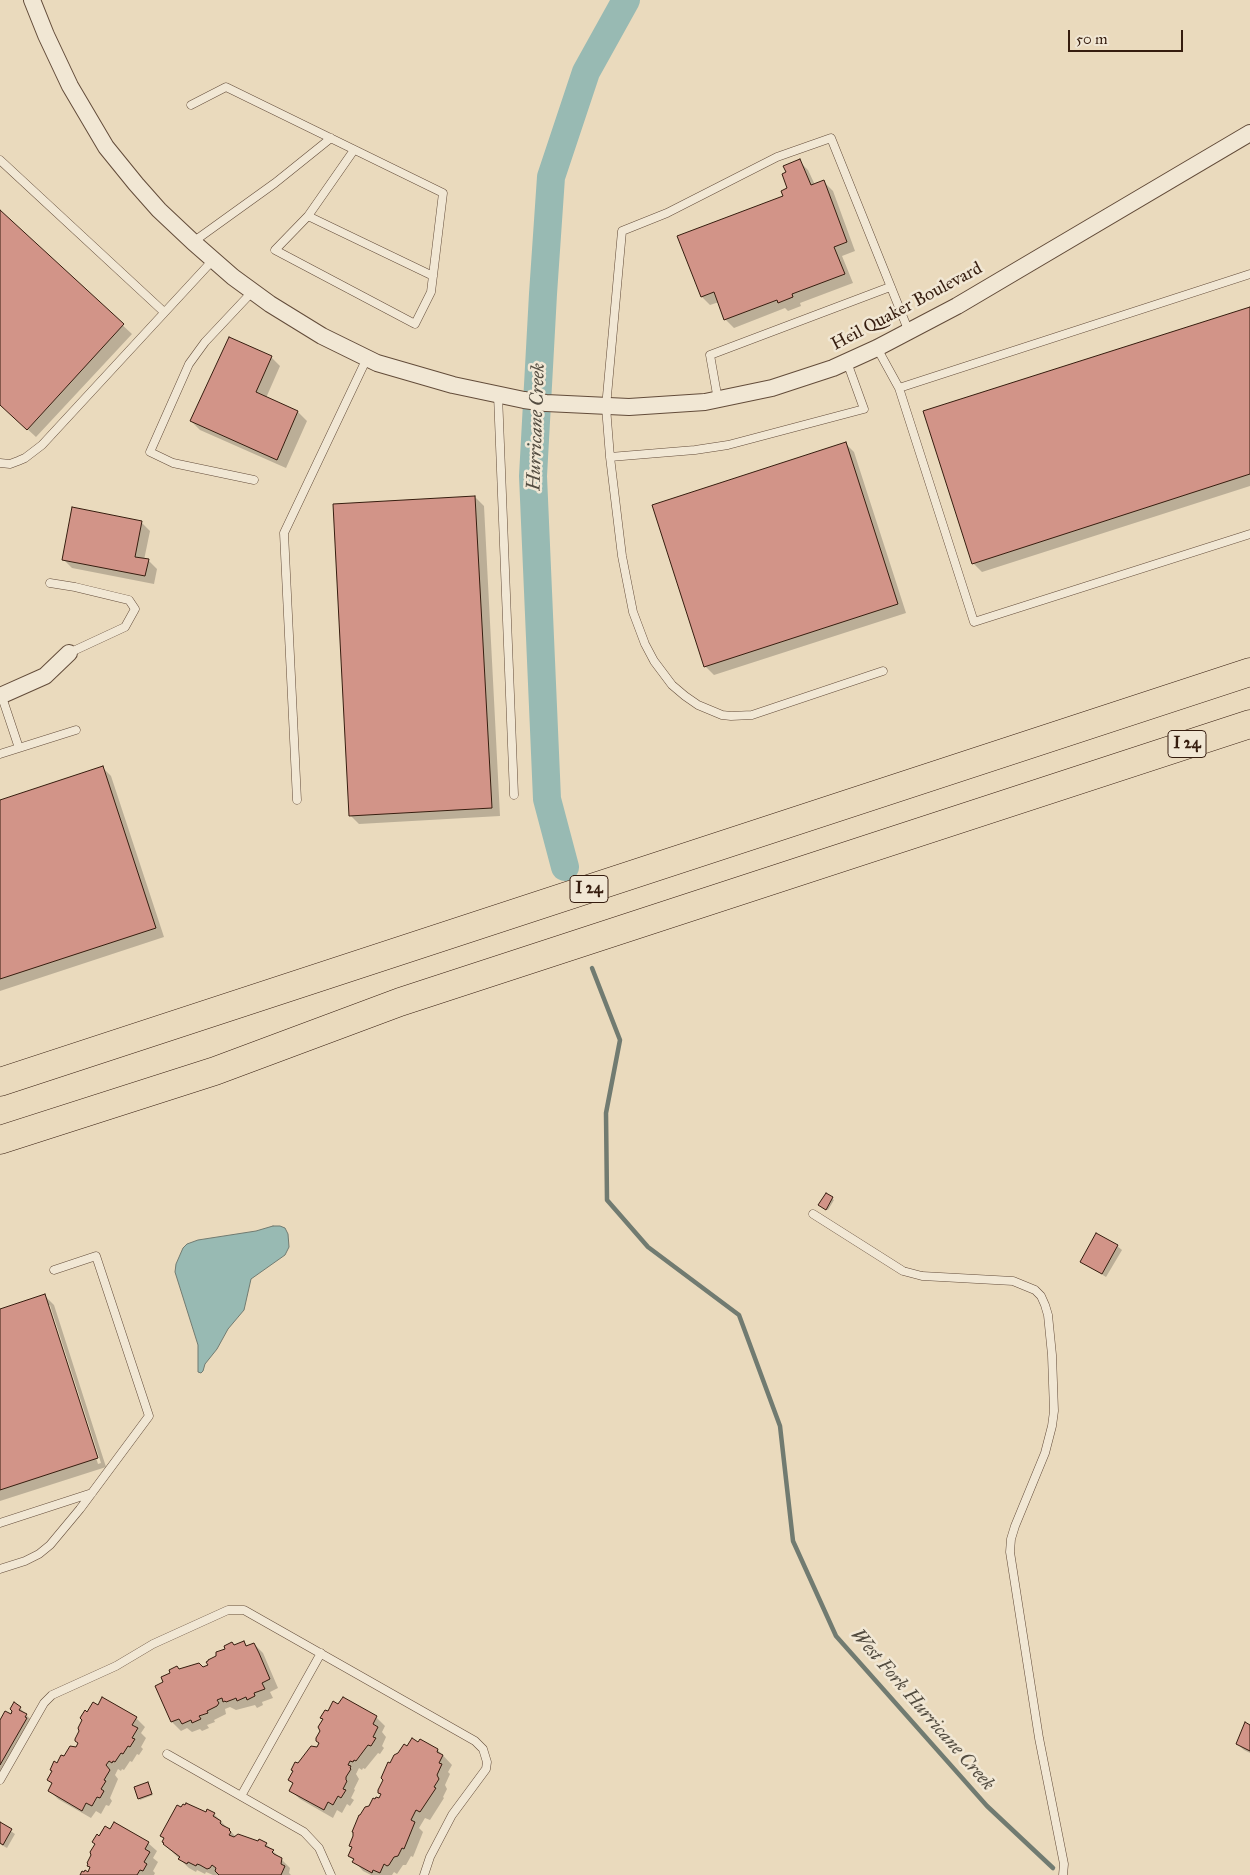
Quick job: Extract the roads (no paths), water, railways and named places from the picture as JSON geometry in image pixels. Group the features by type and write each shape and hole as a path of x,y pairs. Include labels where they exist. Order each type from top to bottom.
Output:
{"highway":[{"name":"I 24","path":"0,1082 1250,672"},
{"name":"I 24","path":"0,1140 215,1071 400,1002 1250,724"},
{"path":"0,1160 80,1132 215,1071"}],"street":[{"name":"Heil Quaker Boulevard","path":"32,0 70,86 106,147 136,184 192,242 252,292 322,336 367,358 426,378 498,395 546,403 606,407 647,407 718,400 772,388 813,376 877,348 983,291 1250,133"},
{"path":"0,695 45,676 69,653"}],"lane":[{"path":"191,105 226,87 442,193 432,292 415,324 275,250 308,216 354,150"},
{"path":"192,242 275,183 331,138"},
{"path":"883,672 752,715 722,715 703,707 685,696 672,685 654,660 645,644 633,612 622,556 606,407 622,231 668,213 777,157 831,138 909,332"},
{"path":"0,160 164,312"},
{"path":"308,216 433,276"},
{"path":"0,463 10,464 18,462 42,445 213,260"},
{"path":"899,388 1250,274"},
{"path":"718,400 710,355 890,287"},
{"path":"252,292 205,342 189,364 150,452 173,463 254,480"},
{"path":"877,348 899,388 974,622 1250,534"},
{"path":"297,800 284,533 367,358"},
{"path":"610,457 695,450 728,445 864,409 847,362"},
{"path":"498,395 514,795"},
{"path":"50,583 129,600 135,609 125,627 69,653"},
{"path":"0,695 19,748"},
{"path":"0,754 76,730"},
{"path":"813,1214 902,1272 922,1276 1012,1281 1035,1290 1042,1296 1048,1315 1052,1354 1054,1411 1045,1453 1015,1526 1010,1552 1039,1738 1064,1864 1063,1875"},
{"path":"0,1569 25,1561 39,1554 50,1545 63,1531 149,1416 96,1256 54,1270"},
{"path":"0,1522 92,1493"},
{"path":"0,1780 44,1703 52,1695 116,1666 153,1644 228,1610 244,1610 475,1741 484,1751 487,1762 486,1769 452,1815 430,1858 424,1875"},
{"path":"240,1796 321,1653"},
{"path":"167,1754 310,1837 322,1853 331,1875"}],"water":[{"path":"273,1226 285,1228 288,1234 289,1247 285,1255 251,1279 244,1310 228,1329 217,1349 205,1364 203,1371 201,1373 198,1372 198,1345 175,1272 176,1264 183,1248 187,1244 198,1240 256,1231"}],"waterway":[{"name":"Hurricane Creek","path":"565,867 547,799 533,476 551,177 586,72 626,0"},
{"name":"West Fork Hurricane Creek","path":"592,968 620,1040 606,1113 607,1200 648,1247 739,1315 780,1426 793,1541 836,1636 987,1806 1053,1868"}]}
